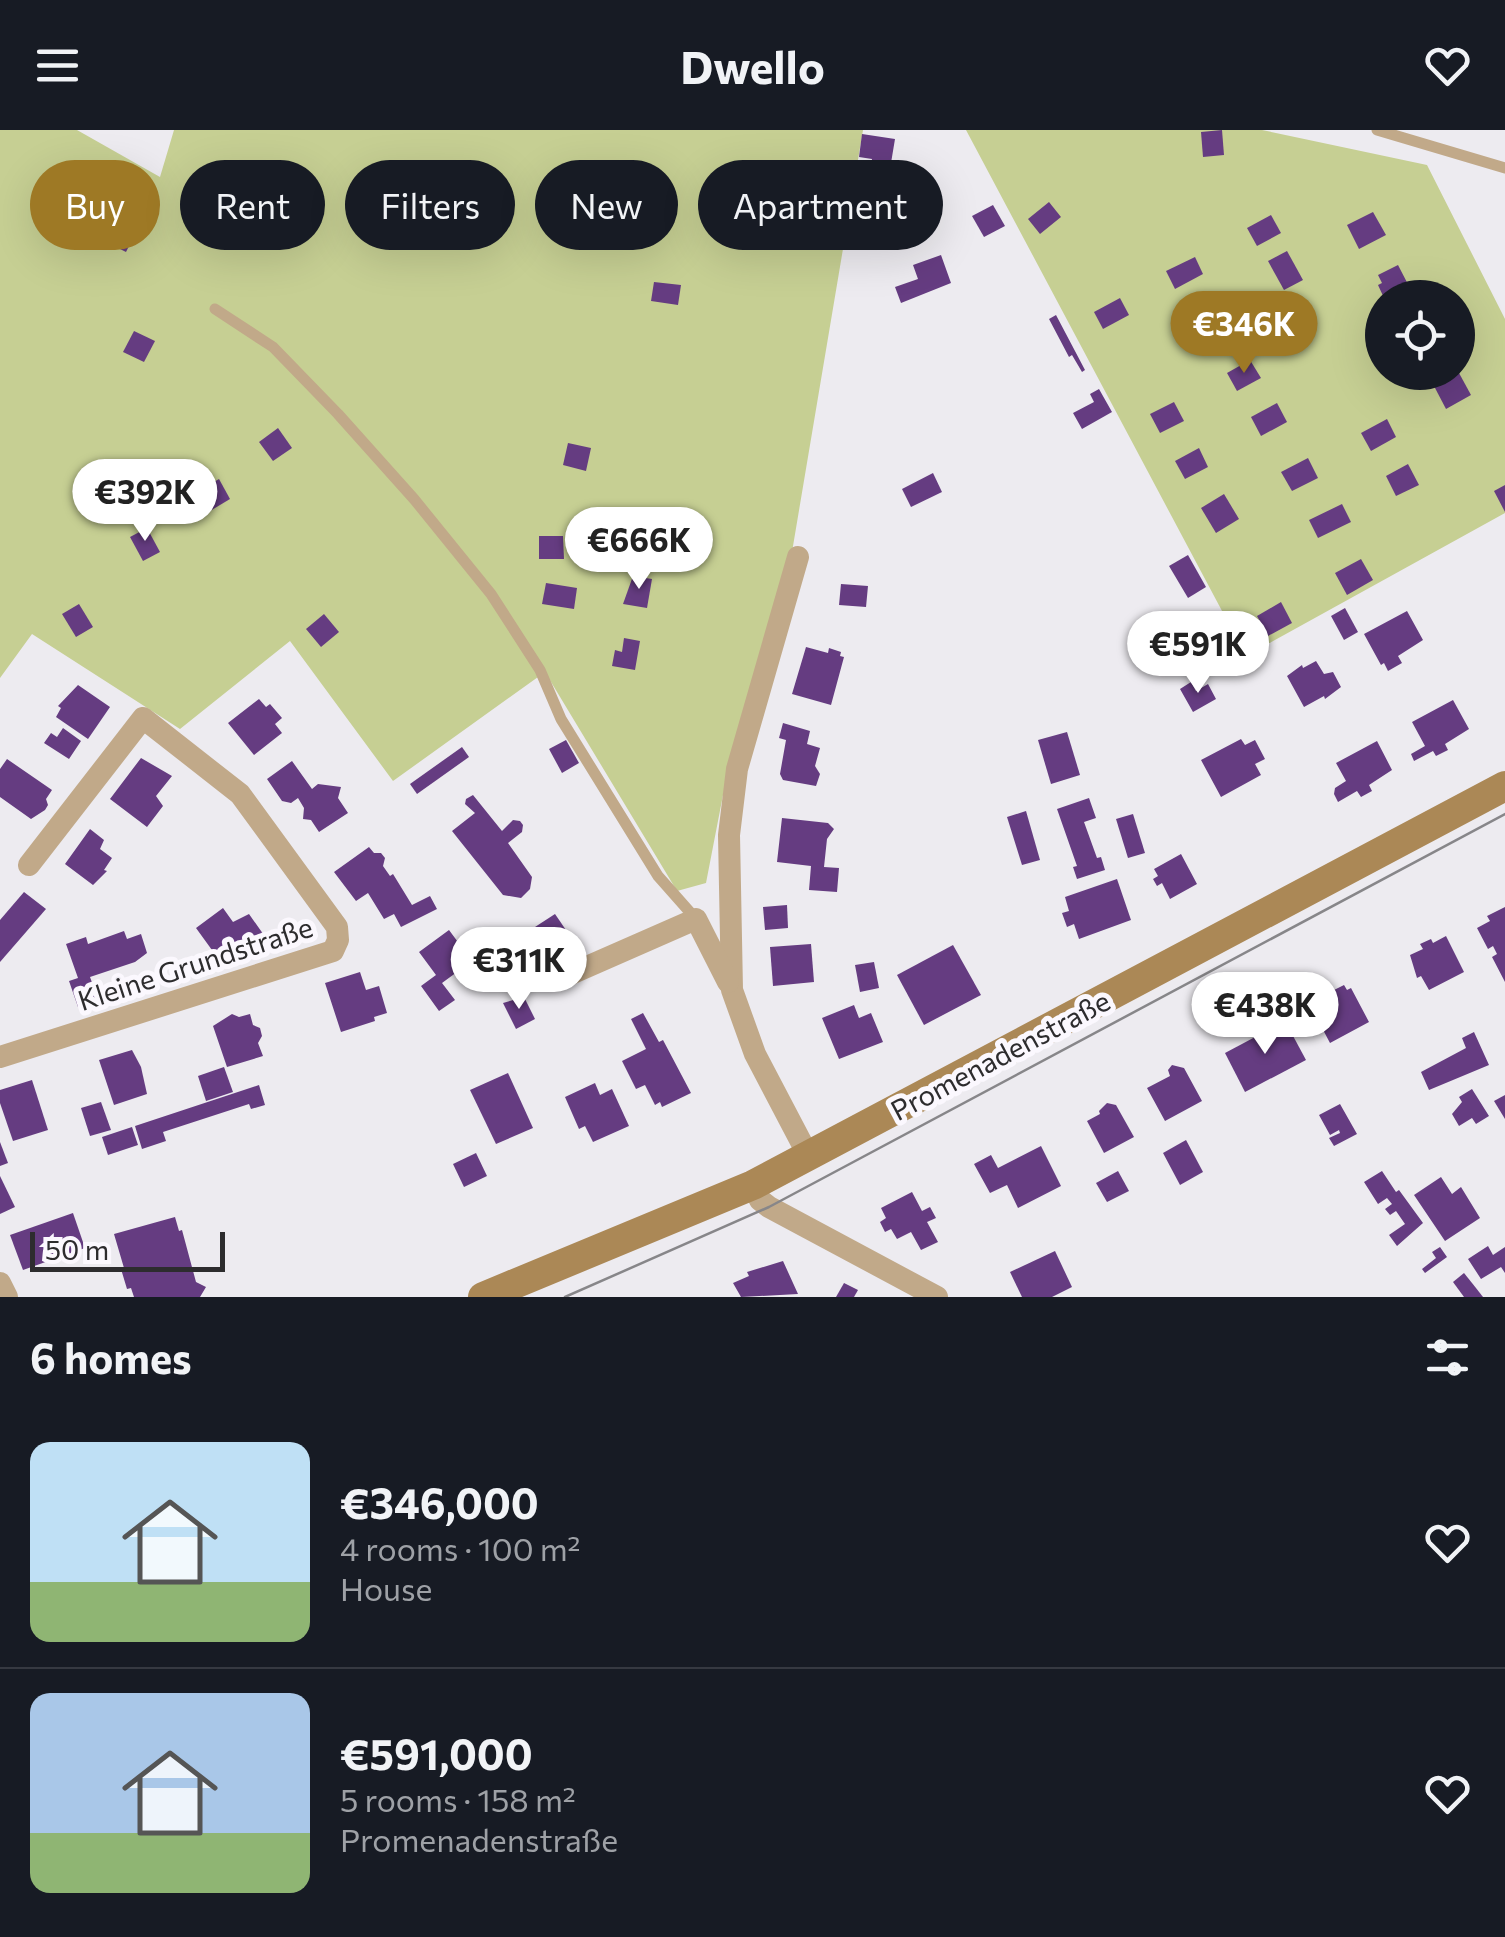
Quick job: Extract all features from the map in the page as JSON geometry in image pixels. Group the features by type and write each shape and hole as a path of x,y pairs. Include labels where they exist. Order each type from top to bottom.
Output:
{"main road":[{"name":"Promenadenstraße","path":"482,1297 753,1185 1505,786"}],"street":[{"path":"732,990 729,835 736,769 798,557"},
{"name":"Kleine Grundstraße","path":"0,1057 333,952 338,940 337,928 240,794 143,718 30,865"},
{"path":"558,980 696,919 732,990 755,1054 809,1157"},
{"path":"753,1185 760,1200 769,1207 937,1297"},
{"path":"0,1283 7,1297"}],"lane":[{"path":"1377,130 1505,168"},
{"path":"215,310 273,348 338,414 491,594 540,670 561,719 658,876 696,919"}],"green space":[{"path":"0,130 77,130 130,160 30,160 30,250 160,250 160,177 174,130 863,130 858,160 698,160 698,250 843,250 792,552 723,795 706,883 677,891 545,672 393,781 290,641 180,729 32,634 0,678"},
{"path":"966,130 1262,130 1427,165 1505,319 1505,513 1246,656"}],"building":[{"path":"1222,130 1224,155 1203,157 1201,132"},
{"path":"862,134 895,139 892,160 859,157"},
{"path":"1049,202 1061,217 1040,234 1028,219"},
{"path":"993,205 1005,226 984,237 972,216"},
{"path":"1373,212 1386,235 1359,249 1347,225"},
{"path":"1271,215 1281,233 1257,246 1247,228"},
{"path":"1287,251 1303,280 1284,290 1268,261"},
{"path":"941,255 951,283 901,303 895,287 918,279 913,265"},
{"path":"1195,257 1203,274 1175,289 1166,271"},
{"path":"1398,265 1406,280 1380,280 1378,275"},
{"path":"654,282 681,285 678,305 651,301"},
{"path":"1120,298 1129,315 1103,329 1094,312"},
{"path":"1219,301 1231,324 1203,340 1191,316"},
{"path":"1056,315 1085,370 1082,372 1072,355 1069,357 1049,319"},
{"path":"134,331 155,341 144,362 123,352"},
{"path":"1250,360 1261,378 1237,391 1227,373"},
{"path":"1099,389 1112,412 1082,429 1073,413 1094,402 1090,394"},
{"path":"1436,390 1468,390 1471,395 1446,409"},
{"path":"1174,402 1184,421 1160,433 1150,414"},
{"path":"1277,403 1287,422 1261,436 1251,417"},
{"path":"1387,419 1396,437 1371,451 1361,433"},
{"path":"278,428 292,448 273,461 259,442"},
{"path":"568,443 591,448 586,471 563,465"},
{"path":"1199,448 1208,467 1185,479 1175,461"},
{"path":"1308,458 1318,478 1292,491 1281,472"},
{"path":"1408,464 1419,485 1396,496 1386,476"},
{"path":"933,473 942,492 911,507 902,489"},
{"path":"219,479 230,499 210,511 198,491"},
{"path":"1505,485 1505,512 1494,491"},
{"path":"1224,494 1239,519 1216,533 1201,508"},
{"path":"1342,504 1351,522 1318,538 1309,520"},
{"path":"642,515 662,518 657,544 635,541"},
{"path":"147,528 160,552 143,561 130,537"},
{"path":"539,536 563,536 564,559 539,559"},
{"path":"1188,555 1206,587 1188,598 1169,566"},
{"path":"1361,559 1373,580 1347,595 1335,573"},
{"path":"633,576 652,579 647,608 623,604"},
{"path":"546,583 577,588 574,609 542,604"},
{"path":"841,584 868,586 866,607 839,605"},
{"path":"1281,602 1292,623 1268,636 1257,616"},
{"path":"79,604 93,627 76,637 62,614"},
{"path":"1345,608 1358,632 1344,640 1331,616"},
{"path":"1407,611 1423,640 1398,656 1402,663 1388,671 1364,634"},
{"path":"324,614 339,632 321,647 306,629"},
{"path":"624,638 640,641 635,670 612,666 615,650 622,652"},
{"path":"806,647 828,653 829,648 844,657 831,705 792,694"},
{"path":"1316,661 1324,674 1333,672 1341,687 1304,707 1287,676"},
{"path":"1191,682 1196,691 1208,684 1216,699 1193,712 1180,689"},
{"path":"78,685 110,707 88,739 56,717 61,708 58,706"},
{"path":"259,699 266,707 270,704 282,718 275,724 282,733 254,755 228,723"},
{"path":"1453,700 1469,729 1445,744 1448,750 1436,756 1433,751 1414,761 1411,754 1425,746 1412,722"},
{"path":"783,723 810,731 807,744 820,748 815,766 820,774 816,786 783,780 780,774 786,740 779,738"},
{"path":"63,728 81,741 69,759 44,743 51,733 57,737"},
{"path":"1067,732 1080,775 1051,784 1038,740"},
{"path":"1241,739 1245,745 1255,740 1265,759 1255,764 1261,775 1221,797 1201,760"},
{"path":"566,740 579,763 562,773 549,749"},
{"path":"1377,741 1392,770 1369,785 1372,791 1361,797 1357,791 1338,802 1335,788 1346,781 1336,763"},
{"path":"462,747 469,757 417,794 410,784"},
{"path":"141,758 172,776 156,796 163,806 147,827 110,799"},
{"path":"7,759 52,790 45,810 31,819 0,797 0,769"},
{"path":"292,761 312,789 318,784 341,787 338,798 348,813 319,832 311,820 303,819 304,808 298,798 291,803 282,801 267,779"},
{"path":"473,795 502,831 513,820 523,825 522,832 508,843 532,877 530,889 521,898 503,895 452,831 475,813 465,804"},
{"path":"1089,798 1096,818 1084,822 1105,870 1077,879 1073,867 1077,866 1057,809"},
{"path":"1026,811 1040,860 1022,865 1007,817"},
{"path":"1133,814 1145,853 1128,858 1116,819"},
{"path":"782,818 828,823 834,829 827,839 824,867 839,868 837,892 809,890 811,866 777,862"},
{"path":"90,829 104,840 100,849 112,858 104,870 107,871 93,885 65,864"},
{"path":"369,847 385,858 383,866 390,876 393,874 412,905 430,896 437,909 401,927 394,914 384,919 368,893 356,901 334,872"},
{"path":"1181,854 1197,884 1170,899 1162,883 1157,886 1153,879 1158,876 1154,869"},
{"path":"1117,879 1131,920 1079,939 1074,924 1067,927 1062,913 1069,911 1065,897"},
{"path":"24,892 46,909 0,962 0,920"},
{"path":"787,905 788,928 765,930 763,907"},
{"path":"1505,907 1505,982 1492,957 1497,954 1493,946 1488,949 1477,928 1490,921 1487,916"},
{"path":"223,908 233,922 249,914 266,938 225,968 196,928"},
{"path":"555,914 568,933 549,947 535,927"},
{"path":"449,930 472,961 442,983 455,1000 439,1011 421,986 436,975 419,952"},
{"path":"124,931 127,939 141,934 147,953 135,962 90,977 98,999 78,1007 69,981 78,978 66,944 86,937 88,944"},
{"path":"1446,936 1464,972 1429,990 1421,976 1417,978 1410,955 1423,949 1420,944"},
{"path":"811,944 814,982 773,986 770,947"},
{"path":"953,945 981,995 924,1025 897,975"},
{"path":"874,962 879,988 860,992 855,965"},
{"path":"360,972 366,990 379,986 387,1013 341,1032 325,983"},
{"path":"1344,985 1347,990 1351,988 1369,1022 1330,1043 1312,1009 1335,996 1332,991"},
{"path":"524,997 535,1019 516,1029 503,1003"},
{"path":"854,1005 859,1018 871,1013 883,1042 839,1059 822,1018"},
{"path":"643,1013 659,1042 663,1040 691,1093 662,1107 660,1102 655,1105 645,1085 636,1089 622,1061 646,1049 631,1019"},
{"path":"232,1014 250,1014 253,1025 260,1028 262,1036 258,1043 263,1056 227,1067 213,1026"},
{"path":"1285,1021 1306,1060 1245,1092 1225,1053"},
{"path":"1474,1032 1489,1065 1429,1090 1421,1072 1466,1048 1462,1038"},
{"path":"132,1050 141,1067 147,1094 114,1105 99,1060"},
{"path":"1172,1065 1184,1068 1202,1101 1165,1121 1147,1088 1170,1076 1168,1070"},
{"path":"224,1067 233,1092 206,1101 198,1076"},
{"path":"508,1073 533,1128 496,1144 470,1090"},
{"path":"32,1080 48,1130 13,1141 0,1103 0,1090"},
{"path":"595,1083 600,1095 612,1089 629,1126 593,1142 585,1126 579,1129 565,1097"},
{"path":"259,1085 265,1105 251,1109 249,1104 163,1132 166,1141 142,1149 135,1126"},
{"path":"1472,1089 1489,1116 1476,1124 1472,1118 1459,1126 1452,1114 1462,1102 1459,1097"},
{"path":"1505,1095 1505,1119 1494,1101"},
{"path":"101,1102 111,1130 90,1136 81,1108"},
{"path":"1107,1103 1116,1105 1134,1137 1104,1153 1087,1121 1100,1114"},
{"path":"1340,1104 1357,1134 1334,1146 1329,1138 1339,1130 1330,1135 1319,1115"},
{"path":"132,1127 138,1145 108,1155 102,1137"},
{"path":"1186,1140 1203,1172 1180,1185 1163,1153"},
{"path":"0,1142 8,1163 0,1166"},
{"path":"1041,1146 1061,1186 1018,1208 1007,1185 990,1193 974,1164 991,1155 998,1168"},
{"path":"476,1153 487,1176 464,1187 453,1164"},
{"path":"1118,1171 1129,1191 1107,1202 1096,1183"},
{"path":"1382,1171 1423,1223 1397,1246 1389,1235 1405,1224 1396,1211 1390,1215 1385,1209 1392,1204 1387,1198 1378,1204 1364,1182"},
{"path":"0,1176 15,1207 0,1214"},
{"path":"1441,1177 1452,1194 1461,1187 1480,1218 1445,1241 1414,1195"},
{"path":"912,1192 922,1211 930,1207 936,1218 927,1222 938,1242 921,1250 911,1232 897,1239 891,1229 885,1232 880,1222 886,1218 881,1208"},
{"path":"73,1213 85,1248 23,1270 10,1235"},
{"path":"175,1217 196,1282 206,1287 200,1297 134,1297 131,1288 127,1289 114,1234"},
{"path":"1488,1246 1493,1255 1505,1247 1505,1273 1501,1267 1481,1279 1468,1259"},
{"path":"1440,1247 1447,1257 1425,1273 1422,1269 1436,1258 1432,1252"},
{"path":"1055,1251 1072,1287 1052,1297 1022,1297 1010,1272"},
{"path":"783,1261 798,1294 741,1297 733,1283 749,1276 747,1272"},
{"path":"1464,1273 1483,1297 1464,1297 1453,1282"},
{"path":"844,1283 858,1290 854,1297 836,1297"}],"tram line":[{"path":"565,1297 769,1207 1505,814"}]}
